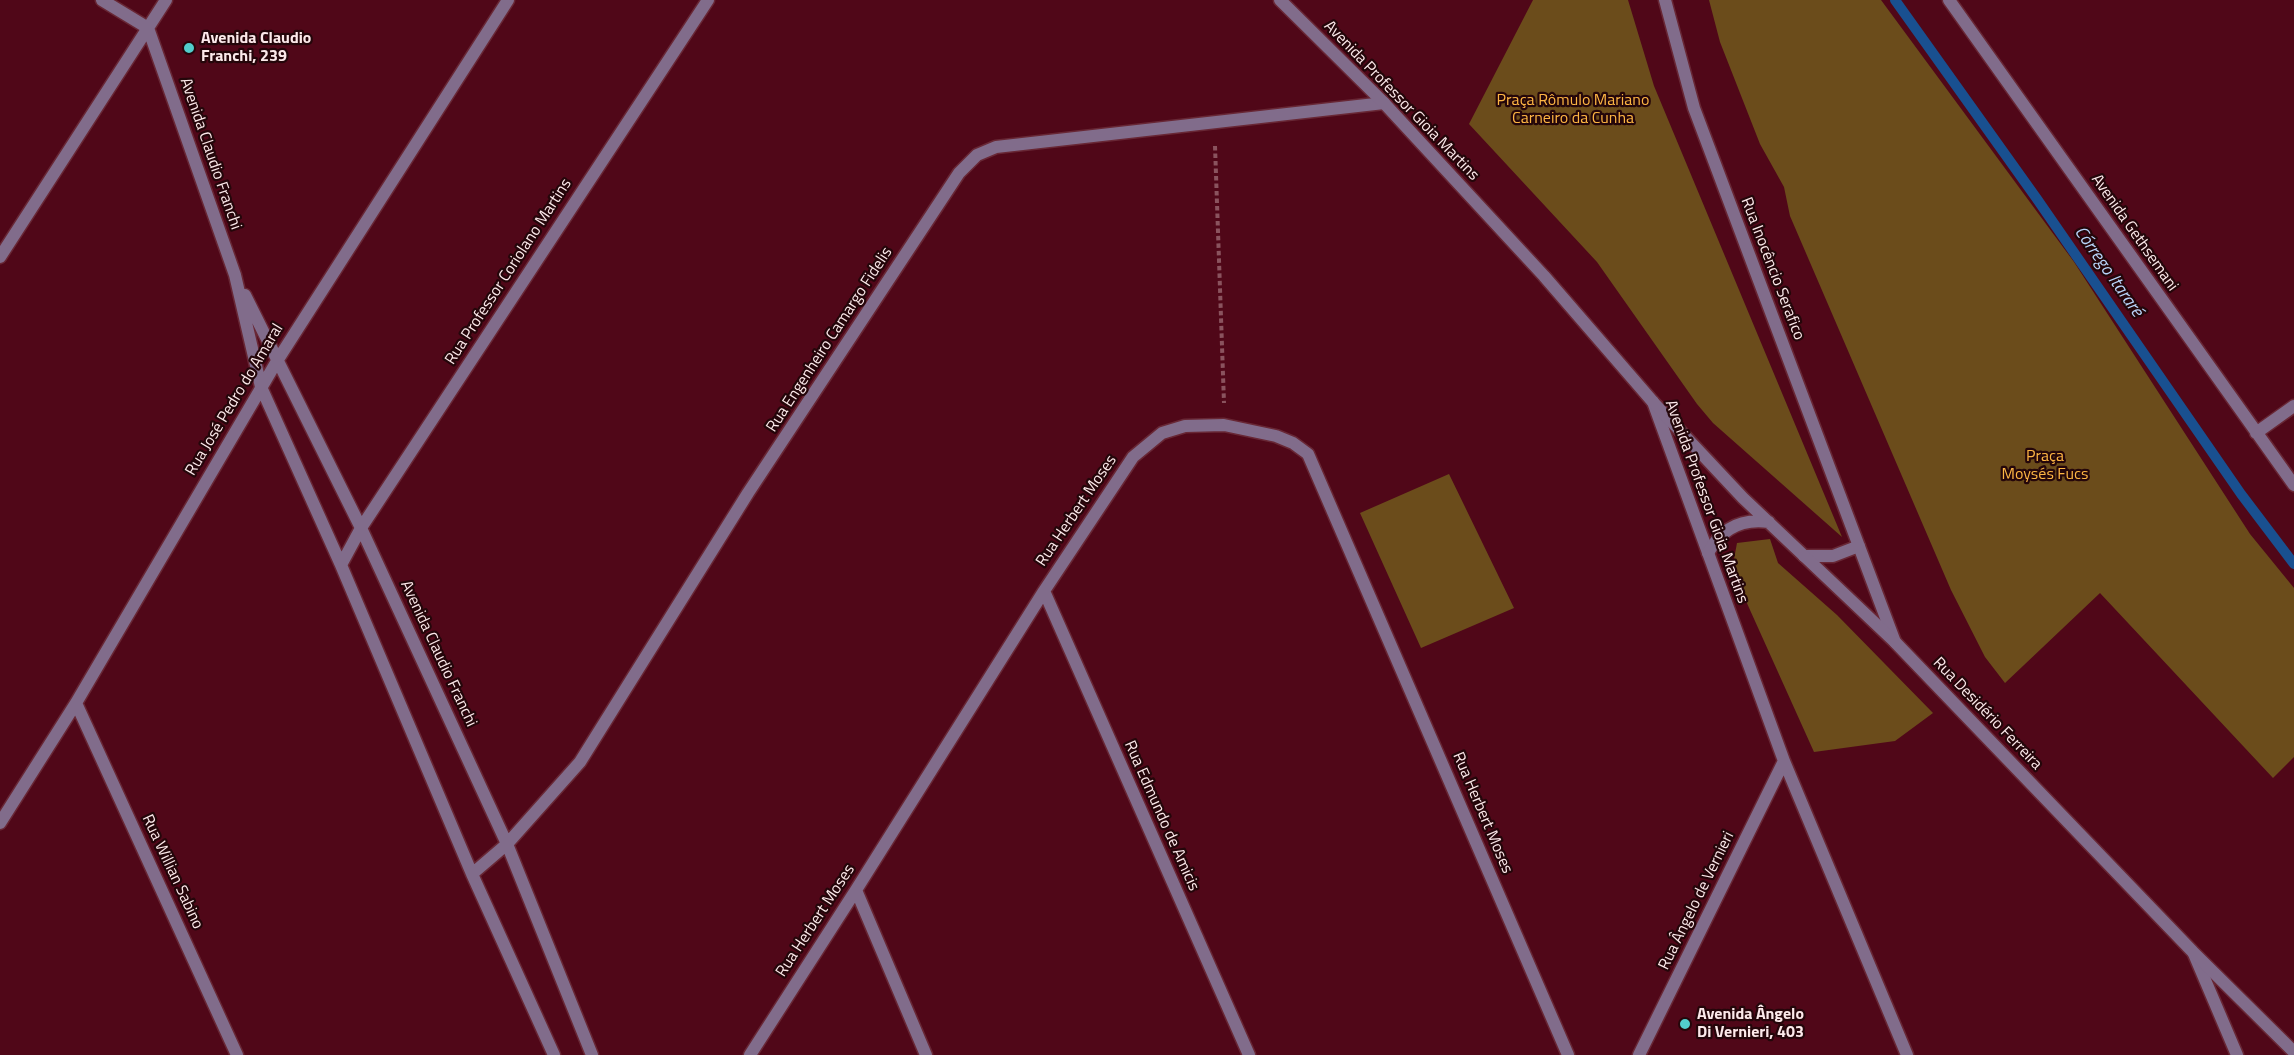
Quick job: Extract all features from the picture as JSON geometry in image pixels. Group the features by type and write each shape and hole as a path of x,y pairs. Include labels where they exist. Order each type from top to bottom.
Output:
{"street":[{"path":"102,0 148,28"},
{"path":"0,257 166,0"},
{"name":"Rua José Pedro do Amaral","path":"0,823 76,702 277,361 508,0"},
{"name":"Rua Professor Coriolano Martins","path":"341,565 361,528 708,0"},
{"name":"Avenida Professor Gioia Martins","path":"1280,0 1384,103 1544,276 1653,402 1784,761 1907,1055"},
{"name":"Rua Inocêncio Serafico","path":"1665,0 1694,108 1895,642"},
{"name":"Avenida Gethsemani","path":"1948,0 2294,485"},
{"name":"Avenida Claudio Franchi","path":"148,28 235,275 261,387 341,565 472,874 554,1055"},
{"name":"Rua Engenheiro Camargo Fidelis","path":"472,874 507,844 580,762 748,493 959,173 977,155 996,147 1384,103"},
{"name":"Avenida Claudio Franchi","path":"235,275 361,528 507,844 592,1055"},
{"name":"Rua Desidério Ferreira","path":"1653,402 1769,522 1895,642 2193,952 2294,1052"},
{"path":"2256,433 2294,406"},
{"name":"Rua Herbert Moses","path":"750,1055 1044,591 1133,457 1162,433 1185,426 1224,425 1276,436 1293,443 1308,454 1568,1055"},
{"path":"1708,553 1714,542 1732,527 1750,521 1769,522"},
{"path":"1804,556 1833,556 1859,546"},
{"name":"Rua Edmundo de Amicis","path":"1044,591 1249,1055"},
{"name":"Rua Willian Sabino","path":"76,702 237,1055"},
{"name":"Rua Ângelo de Vernieri","path":"1639,1055 1784,761"},
{"path":"856,890 926,1055"},
{"path":"2193,952 2237,1055"}],"path":[{"path":"1214,122 1224,425"}],"green space":[{"name":"Praça Rômulo Mariano Carneiro da Cunha","path":"1533,0 1628,0 1654,86 1842,537 1713,423 1697,404 1597,262 1469,124"},
{"name":"Praça Moysés Fucs","path":"1709,0 1881,0 2074,262 2250,534 2294,588 2294,757 2273,778 2100,593 2005,683 1985,657 1951,590 1790,216 1784,187 1760,144 1720,42"},
{"path":"1449,474 1514,608 1421,648 1360,513"},
{"path":"1770,539 1778,563 1837,615 1933,713 1895,741 1814,752 1732,570 1737,543"}],"waterway":[{"name":"Córrego Itararé","path":"1895,0 2037,199 2241,494 2294,564"}],"place":[{"name":"Avenida Claudio Franchi, 239","path":"189,48"},
{"name":"Avenida Ângelo Di Vernieri, 403","path":"1685,1024"}]}
